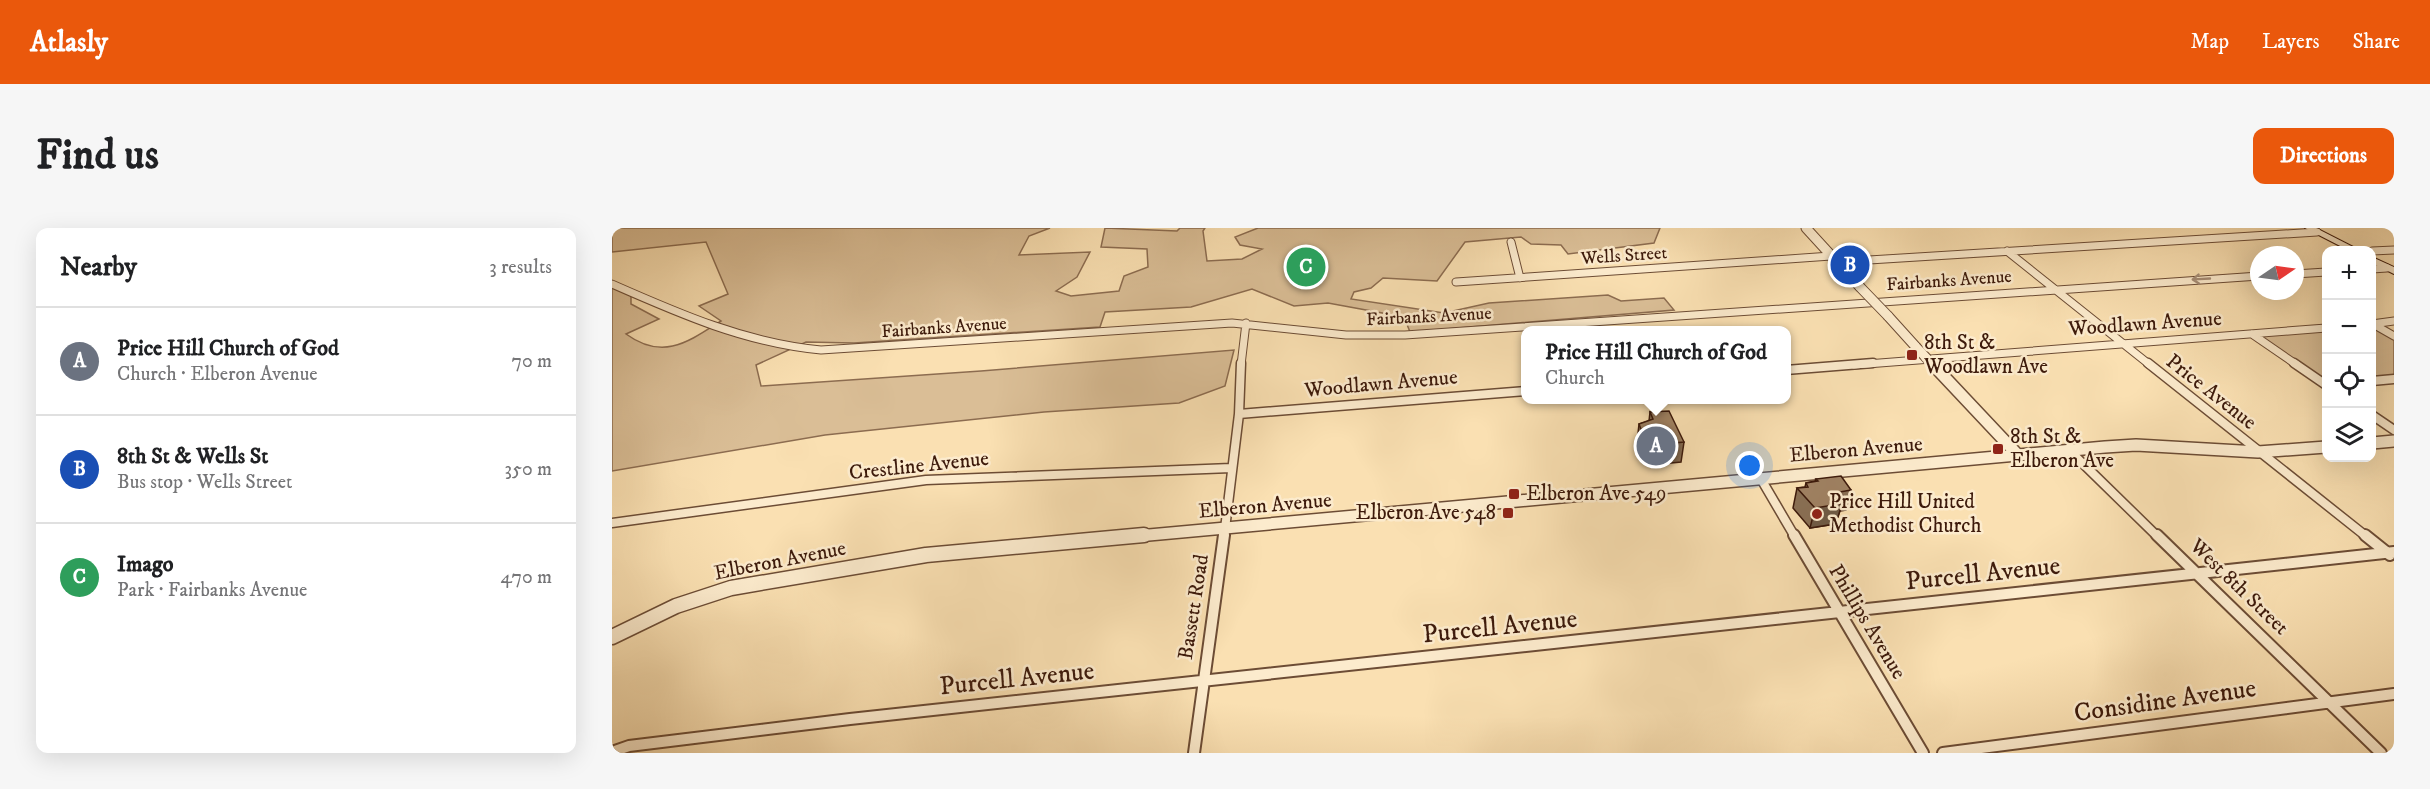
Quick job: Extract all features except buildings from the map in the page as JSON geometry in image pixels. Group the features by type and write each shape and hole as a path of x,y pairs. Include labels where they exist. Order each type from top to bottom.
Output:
{"main road":[{"path":"2313,230 2346,246"},
{"path":"2376,262 2391,270"}],"street":[{"path":"1806,228 2017,454"},
{"name":"Wells Street","path":"1456,282 2007,251 2313,230"},
{"path":"1511,242 1520,278"},
{"path":"2376,251 2394,250"},
{"name":"Price Avenue","path":"2007,251 2121,344 2392,555"},
{"path":"2376,269 2391,270"},
{"path":"2304,273 2322,272"},
{"name":"Fairbanks Avenue","path":"1529,326 2051,288 2250,277"},
{"name":"Fairbanks Avenue","path":"612,284 738,336 769,345 806,350 1246,323 1346,335 1405,335 1521,327"},
{"path":"2376,323 2394,321"},
{"name":"Bassett Road","path":"1194,753 1239,414 1238,390 1246,323"},
{"path":"2376,326 2394,336"},
{"name":"Woodlawn Avenue","path":"1791,370 2322,328"},
{"path":"2252,334 2322,382"},
{"path":"2376,381 2394,379"},
{"name":"Woodlawn Avenue","path":"1239,414 1521,391"},
{"path":"2376,418 2394,430"},
{"path":"2376,443 2394,441"},
{"name":"Elberon Avenue","path":"612,637 676,606 708,594 926,555 2017,454 2136,445 2258,452 2322,447"},
{"name":"West 8th Street","path":"2069,450 2381,753"},
{"name":"Crestline Avenue","path":"612,523 938,479 1231,468"},
{"name":"Phillips Avenue","path":"1761,479 1838,613 1923,753"},
{"name":"Purcell Avenue","path":"612,752 629,746 850,718 1202,682 2197,573 2392,555"},
{"name":"Considine Avenue","path":"1943,753 2394,694"}],"shaded area":[{"path":"612,228 1050,228 1029,236 1019,255 1090,252 1077,277 1056,291 1071,296 1119,291 1124,276 1148,267 1147,249 1101,247 1105,228 1177,231 1180,228 1205,228 1203,231 1207,261 1242,259 1262,249 1240,245 1235,237 1258,228 1660,228 1654,243 1568,254 1561,245 1531,244 1521,237 1465,242 1437,281 1383,278 1371,288 1354,292 1351,299 1444,313 1489,303 1608,295 1621,301 1664,298 1674,310 1410,332 1404,317 1328,303 1294,306 1252,289 1191,307 1105,312 1100,327 854,343 806,342 756,365 761,386 1234,350 1225,386 1179,403 1044,412 825,435 612,471 612,284 631,292 631,304 659,319 626,334 639,342 652,346 675,346 721,321 699,306 728,294 706,242 612,252"},
{"path":"2376,326 2394,336 2394,379 2376,381"},
{"path":"2322,328 2322,381 2252,334"}],"place":[{"name":"8th St & Wells St","path":"1850,265"},
{"name":"Imago","path":"1306,267"},
{"name":"8th St & Woodlawn Ave","path":"1912,355"},
{"name":"Price Hill Church of God","path":"1656,446"},
{"name":"8th St & Elberon Ave","path":"1998,449"},
{"name":"Elberon Ave 549","path":"1514,494"},
{"name":"Elberon Ave 548","path":"1508,513"},
{"name":"Price Hill United Methodist Church","path":"1817,514"}]}
